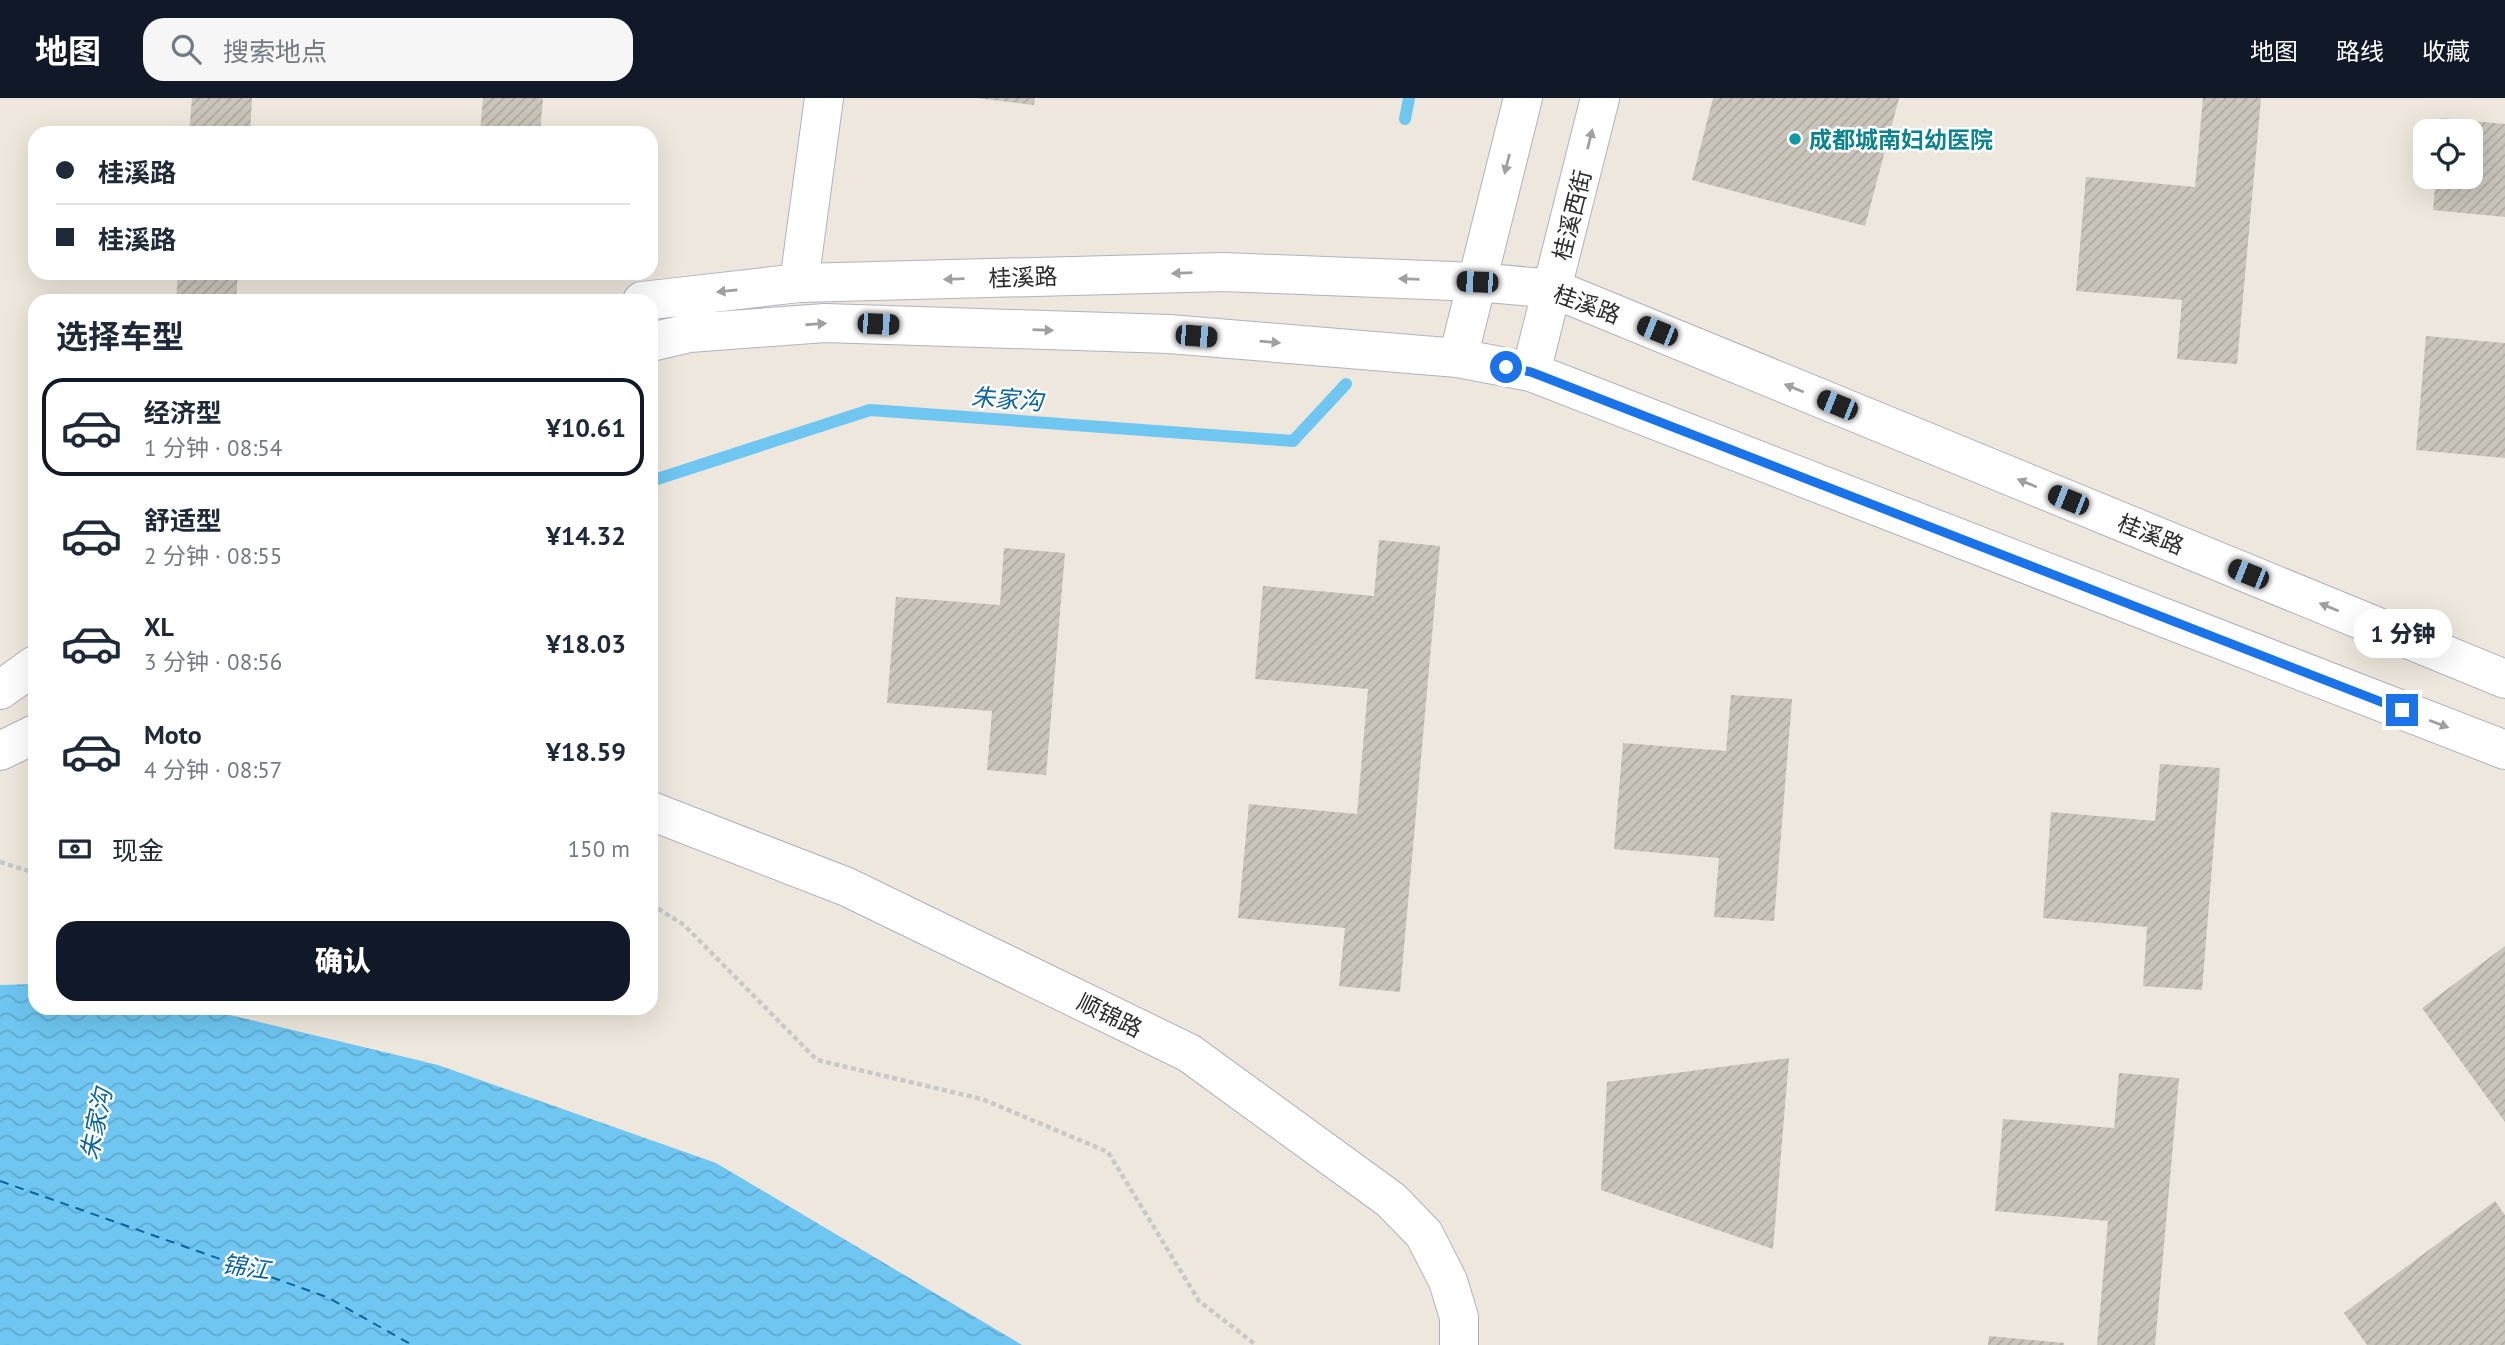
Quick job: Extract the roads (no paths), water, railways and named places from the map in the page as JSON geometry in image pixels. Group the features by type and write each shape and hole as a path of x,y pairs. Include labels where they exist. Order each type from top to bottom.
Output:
{"street":[{"path":"799,283 824,98"},
{"path":"1458,358 1523,98"},
{"name":"桂溪西街","path":"1531,372 1600,98"},
{"name":"桂溪路","path":"658,299 799,283 1224,272 1477,282 1554,289 2505,679"},
{"path":"658,340 689,333 825,323 1170,334 1458,358 1531,372 2505,750"},
{"path":"0,690 28,670"},
{"path":"0,751 28,737"},
{"name":"顺锦路","path":"658,814 847,887 1189,1053 1391,1200 1424,1234 1459,1317 1459,1345"}],"water":[{"name":"锦江","path":"28,984 28,1015 230,1015 438,1065 716,1163 1022,1345 0,1345 0,985"}],"waterway":[{"name":"朱家沟","path":"1405,119 1409,98"},
{"name":"朱家沟","path":"658,479 870,410 1293,441 1346,384"}],"place":[{"name":"成都城南妇幼医院","path":"1795,139"}]}
